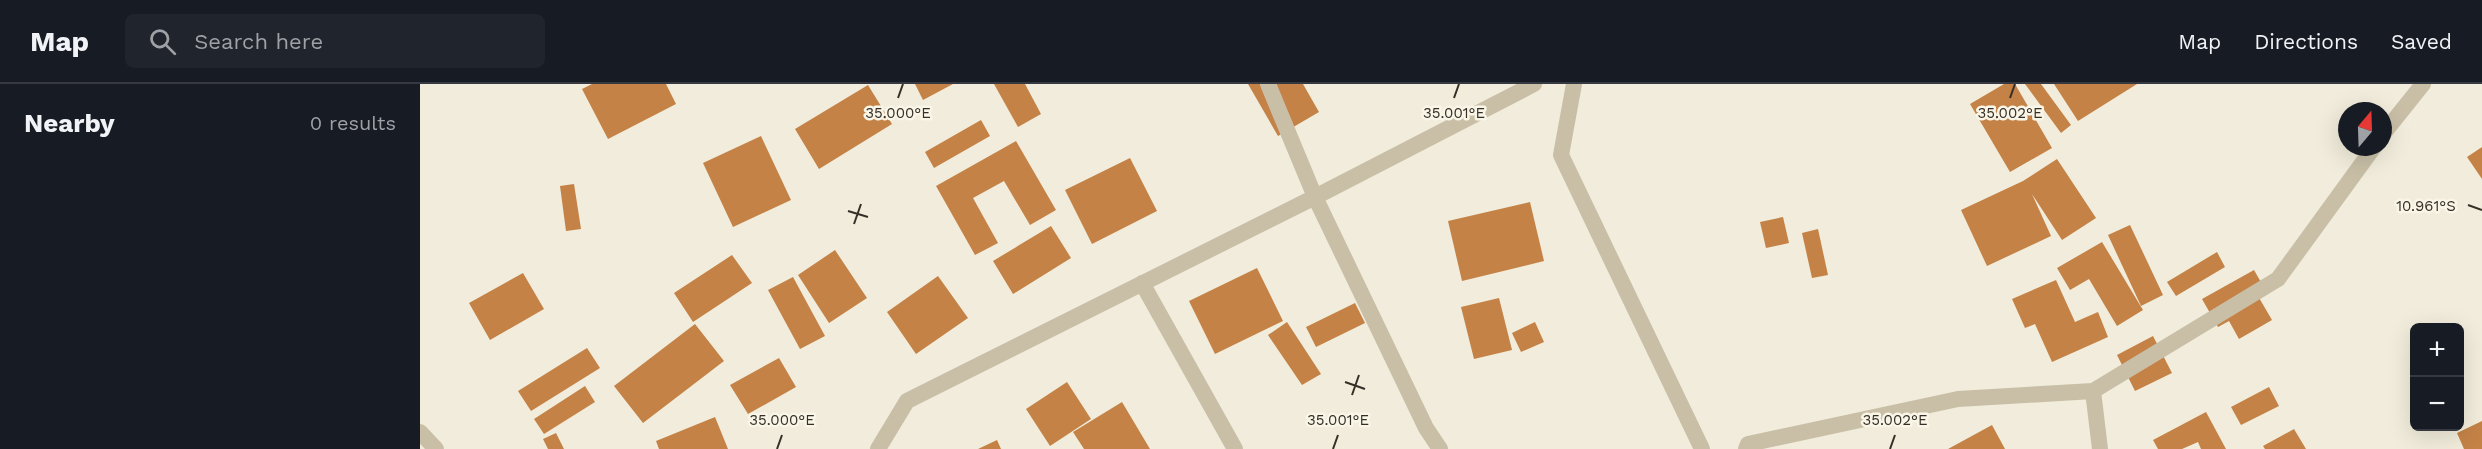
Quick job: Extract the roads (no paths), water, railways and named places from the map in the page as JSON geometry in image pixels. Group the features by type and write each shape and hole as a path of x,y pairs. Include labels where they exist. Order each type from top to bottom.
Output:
{"street":[{"path":"1268,84 1315,197 1426,428 1440,449"},
{"path":"878,449 907,400 1315,197 1534,84"},
{"path":"1574,84 1561,155 1702,449"},
{"path":"2392,123 2423,84"},
{"path":"1746,449 1748,444 1958,399 2093,391 2278,279 2367,156"},
{"path":"1142,283 1235,449"},
{"path":"2093,391 2100,449"},
{"path":"420,432 436,449"}]}
